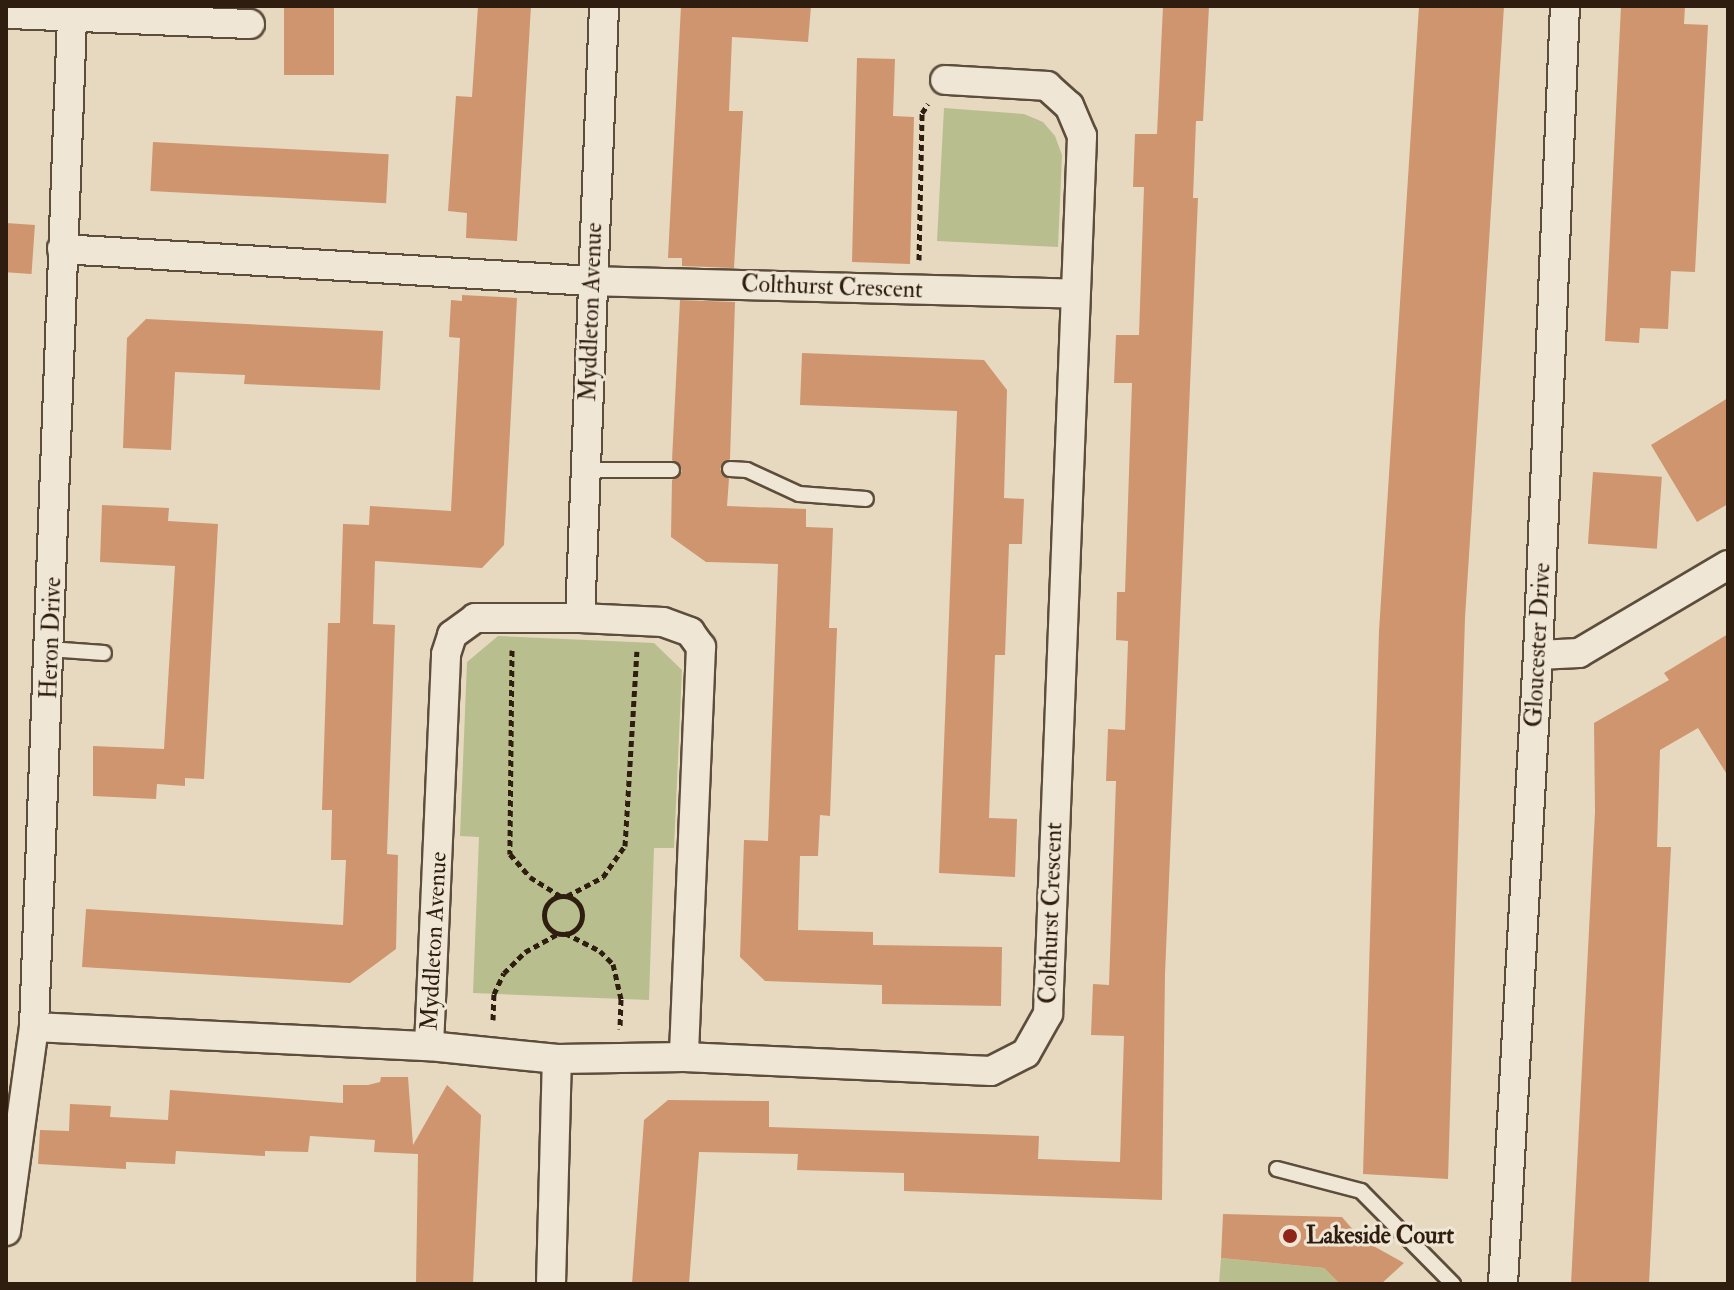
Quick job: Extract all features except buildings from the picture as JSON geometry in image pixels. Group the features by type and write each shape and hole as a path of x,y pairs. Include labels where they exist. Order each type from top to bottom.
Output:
{"street":[{"name":"Myddleton Avenue","path":"580,618 604,6"},
{"name":"Gloucester Drive","path":"1503,1284 1538,655 1565,6"},
{"path":"10,14 72,19 250,24"},
{"name":"Heron Drive","path":"6,1231 34,1027 72,19"},
{"name":"Colthurst Crescent","path":"557,1059 684,1057 991,1071 1026,1053 1048,1014 1082,136 1069,106 1047,86 945,80"},
{"path":"62,249 591,281"},
{"name":"Colthurst Crescent","path":"591,281 1074,294"},
{"path":"1538,655 1579,653 1728,565"},
{"name":"Myddleton Avenue","path":"429,1046 446,654 462,624 513,616 580,618 663,622 690,632 701,647 703,665 684,1057"},
{"path":"34,1027 429,1046 557,1059 551,1284"}],"lane":[{"path":"730,469 747,470 799,494 866,499"},
{"path":"585,470 672,470"},
{"path":"49,649 104,653"},
{"path":"1277,1169 1361,1191 1453,1284"}],"path":[{"path":"919,290 922,113 945,80"},
{"path":"491,1050 497,984 525,952 575,929 582,913 564,896 516,863 507,840 513,616"},
{"path":"620,1056 621,999 613,964 600,951 562,933 544,917 550,901 603,877 625,846 638,621"}],"green space":[{"path":"944,108 1024,114 1043,122 1055,136 1062,155 1058,247 937,241"},
{"path":"498,636 654,643 682,670 674,848 654,848 649,1000 473,993 479,837 460,836 467,662"},
{"path":"1221,1258 1324,1268 1340,1284 1219,1284"}],"place":[{"name":"Lakeside Court","path":"1290,1236"}]}
